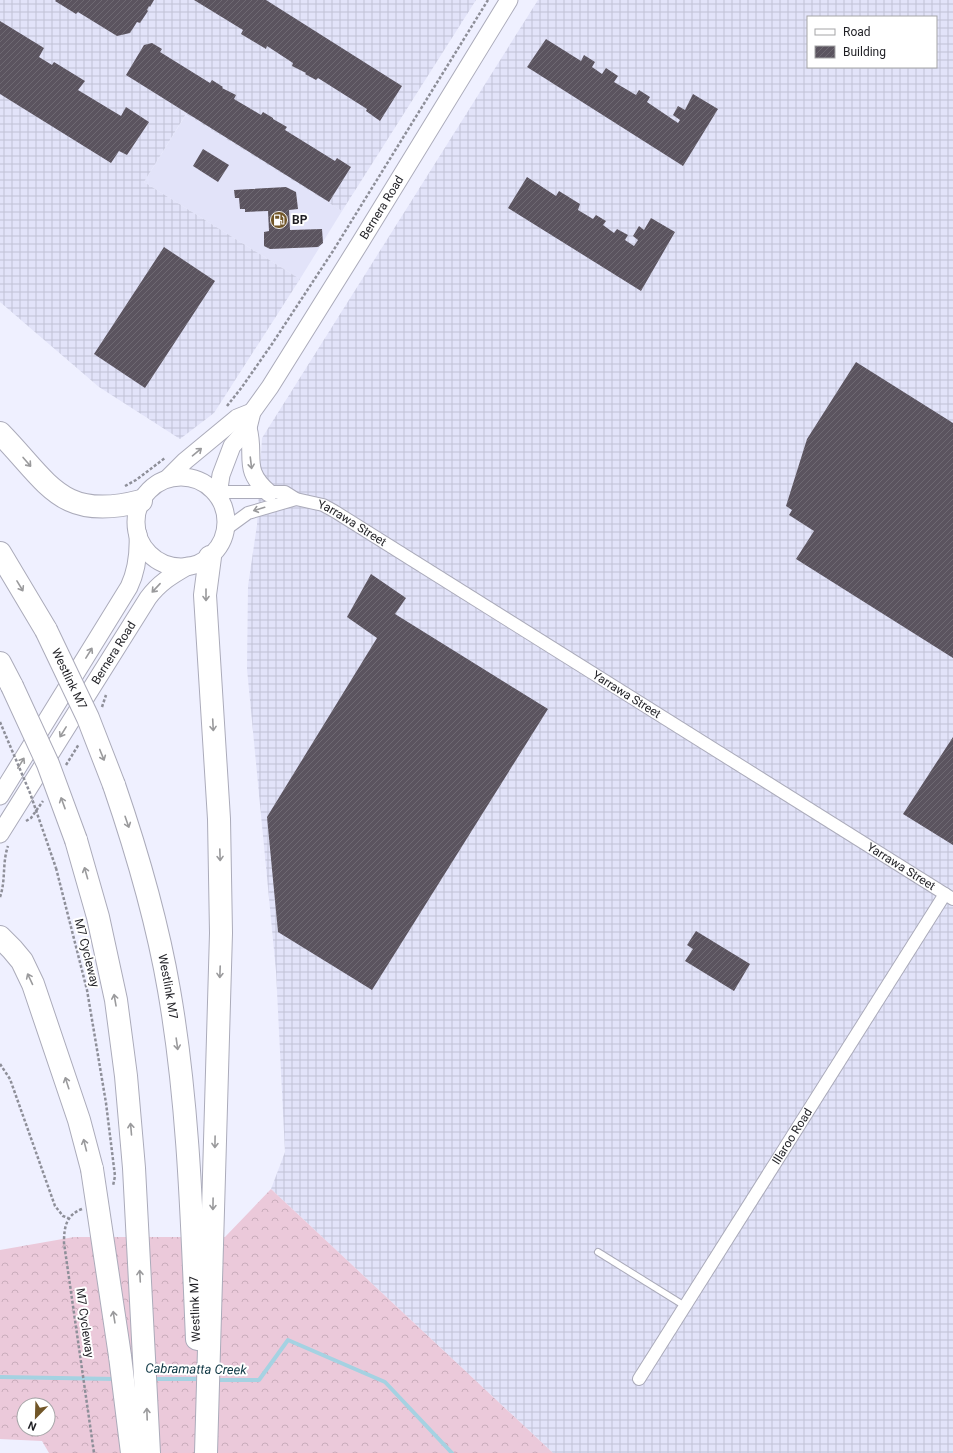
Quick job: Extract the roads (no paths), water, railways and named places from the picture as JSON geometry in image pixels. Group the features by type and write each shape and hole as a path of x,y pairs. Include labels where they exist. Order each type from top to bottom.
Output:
{"highway":[{"path":"0,433 43,481 58,495 72,502 97,507 125,505 141,501"},
{"name":"Westlink M7","path":"0,553 46,630 85,712 114,785 132,838 155,919 169,989 180,1062 189,1166 202,1453"},
{"path":"206,1453 221,880 205,595 206,577 210,557"},
{"path":"0,663 48,764 76,840 98,917 116,1000 126,1076 134,1168 149,1453"},
{"path":"0,937 22,961 32,984 79,1120 92,1169 119,1348 132,1453"}],"main road":[{"name":"Bernera Road","path":"219,496 221,475 232,446 250,420 509,0"},
{"name":"Bernera Road","path":"168,478 185,461 237,418 250,420"},
{"path":"250,420 251,470 256,481 268,493"},
{"path":"177,477 196,479 204,483 219,496 224,507 226,529 221,544 210,557 200,563 188,566 175,566 163,563 152,556 144,546 138,534 136,523 137,512 141,501 148,491 157,483 168,478 177,477"},
{"name":"Bernera Road","path":"0,796 129,588 134,577 139,553 138,534"},
{"name":"Bernera Road","path":"0,834 148,598 157,586 170,576 188,566"}],"street":[{"name":"Yarrawa Street","path":"219,496 228,492 285,492 296,499 323,505 334,511 949,896"},
{"name":"Yarrawa Street","path":"226,529 248,513 296,499"},
{"name":"Illaroo Road","path":"639,1379 949,896"}],"lane":[{"path":"598,1252 685,1306"}],"waterway":[{"name":"Cabramatta Creek","path":"214,1380 259,1380 288,1340 385,1382 452,1453"},
{"name":"Cabramatta Creek","path":"0,1377 116,1379"},
{"name":"Cabramatta Creek","path":"152,1379 202,1379"}],"place":[{"name":"BP","path":"279,220"}]}
